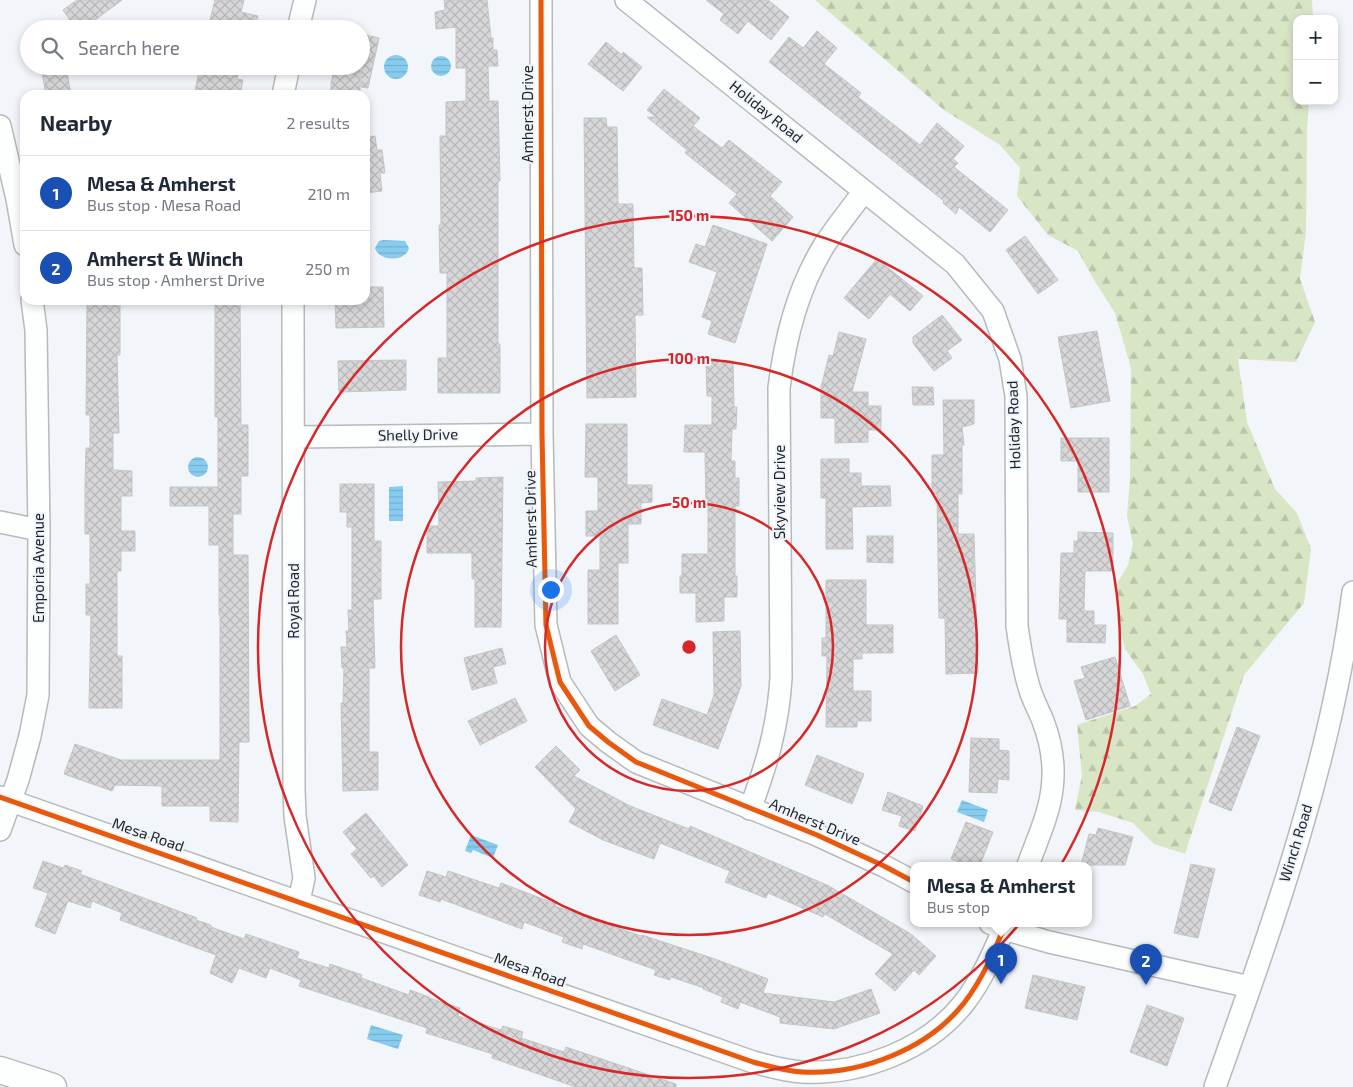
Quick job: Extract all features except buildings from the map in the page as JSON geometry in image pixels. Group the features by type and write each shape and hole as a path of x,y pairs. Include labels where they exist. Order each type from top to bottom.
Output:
{"main road":[{"path":"0,1070 53,1087"}],"street":[{"path":"300,20 305,0"},
{"name":"Amherst Drive","path":"541,0 542,434 546,625 560,682 589,726 636,762 817,835 910,880"},
{"name":"Holiday Road","path":"626,0 955,264 993,311 1010,359 1016,396 1017,626 1030,690 1043,722 1053,767 1048,812 1029,862"},
{"path":"284,90 287,75"},
{"path":"0,126 20,216"},
{"name":"Skyview Drive","path":"750,809 774,737 779,706 781,668 779,388 783,359 796,308 810,273 825,244 864,191"},
{"name":"Emporia Avenue","path":"0,830 5,799 30,736 38,695 39,530 36,330 33,305"},
{"name":"Royal Road","path":"293,305 294,790 295,816 304,878 299,901"},
{"name":"Shelly Drive","path":"294,437 542,434"},
{"path":"0,522 39,530"},
{"name":"Winch Road","path":"1215,1087 1250,987 1306,813 1327,738 1342,666 1353,592"},
{"name":"Mesa Road","path":"5,799 753,1062 800,1072 826,1072 861,1066 905,1050 925,1038 964,1004 980,977 999,927"},
{"path":"1006,927 1049,942 1250,987"}],"green space":[{"path":"815,0 1312,0 1313,15 1293,15 1293,105 1309,105 1306,232 1300,279 1315,322 1296,362 1238,359 1247,422 1275,489 1297,513 1311,549 1304,603 1244,675 1185,854 1154,844 1133,823 1099,812 1075,810 1082,775 1077,725 1135,706 1151,694 1143,674 1125,649 1120,627 1116,585 1128,565 1133,544 1127,516 1130,479 1131,368 1115,313 1078,251 1048,235 1017,196 1020,168 1000,145 944,110"}],"water":[{"path":"396,55 405,58 408,67 405,76 396,79 387,76 384,67 387,58"},
{"path":"437,56 445,56 451,62 451,70 445,76 437,76 431,70 431,62"},
{"path":"379,241 405,241 409,248 407,253 398,258 382,256 377,253 375,248"},
{"path":"194,457 202,457 208,463 208,471 202,477 194,477 188,471 188,463"},
{"path":"403,486 403,521 389,521 389,487"},
{"path":"962,800 988,810 984,822 957,812"},
{"path":"471,835 498,845 493,858 473,850 471,853 465,851"},
{"path":"371,1025 403,1035 398,1049 367,1039"}],"cycle path":[{"path":"541,0 542,434 546,625 560,682 589,726 636,762 817,835 910,880"},
{"path":"0,797 753,1062 802,1072 824,1072 869,1064 912,1046 931,1034 949,1020 971,994 988,964 1004,927"}],"place":[{"name":"Mesa & Amherst","path":"1001,984"},
{"name":"Amherst & Winch","path":"1146,985"}]}
